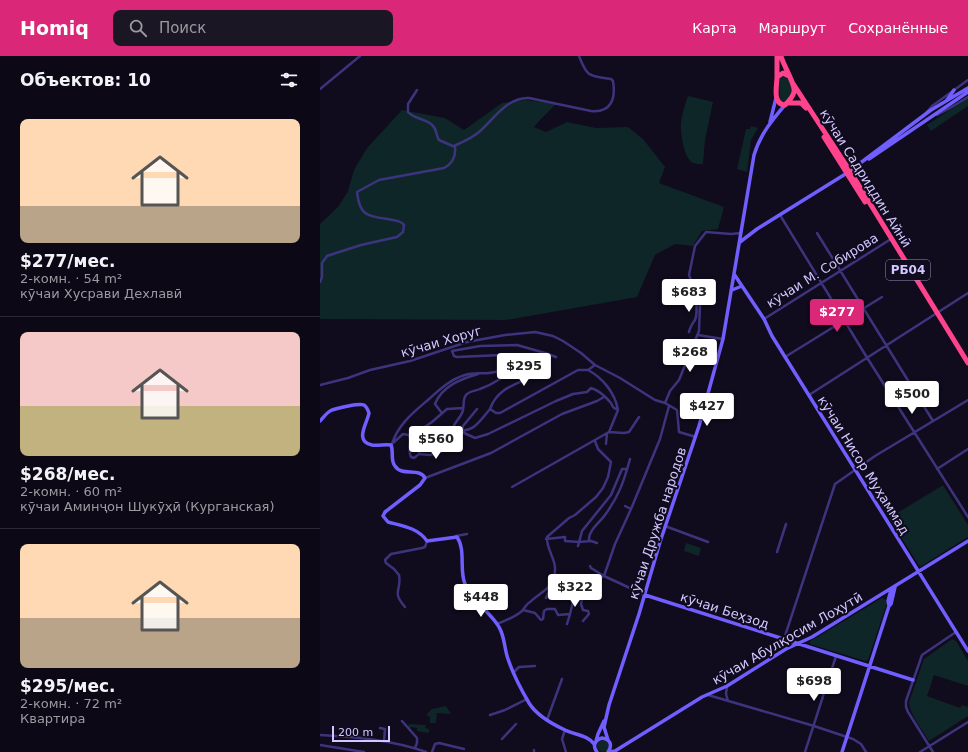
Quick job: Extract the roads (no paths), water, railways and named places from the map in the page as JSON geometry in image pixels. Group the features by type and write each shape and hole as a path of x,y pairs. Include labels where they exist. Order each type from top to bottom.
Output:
{"highway":[{"path":"777,56 776,98 780,104 786,104 794,92 792,82"},
{"name":"РБ04","path":"781,56 788,76 792,82"},
{"path":"777,76 783,73 788,76"},
{"name":"кӯчаи Садриддин Айнӣ","path":"792,82 968,367"},
{"name":"кӯчаи Садриддин Айнӣ","path":"786,104 799,102 804,104 848,172"},
{"name":"кӯчаи Садриддин Айнӣ","path":"936,314 968,363"}],"street":[{"path":"320,90 360,56"},
{"path":"454,146 478,133 502,108 522,99 530,98 598,112 605,110 613,99 613,81 611,79 589,75 585,70 579,56"},
{"path":"923,116 932,106 968,80"},
{"path":"864,161 875,151 928,112 968,88"},
{"path":"417,90 408,104 408,112 416,118 431,123 435,128 439,140 454,146"},
{"path":"947,101 954,90"},
{"path":"740,242 748,235 932,118 968,92"},
{"path":"936,115 968,97"},
{"path":"769,124 776,98"},
{"path":"769,124 786,104"},
{"path":"928,112 928,116 932,118"},
{"name":"кӯчаи Дружба народов","path":"606,718 665,526 696,437 723,339 754,155 769,124"},
{"path":"320,282 322,277 322,263 327,256 361,245 397,237 403,232 404,225 400,221 373,216 362,211 359,207 357,192 365,186 379,180 446,168 453,160 456,150 454,146"},
{"path":"780,215 867,358 968,517"},
{"path":"665,404 670,391 679,380 699,330 700,304 689,276 694,246 704,233 741,233 748,235"},
{"path":"816,233 933,421"},
{"name":"кӯчаи М. Собирова","path":"764,319 890,239"},
{"name":"кӯчаи Нисор Муҳаммад","path":"734,274 764,319 785,357 968,651"},
{"path":"733,282 743,288"},
{"path":"732,290 743,288"},
{"path":"689,332 695,319 695,293"},
{"path":"808,394 968,293"},
{"path":"785,357 882,297"},
{"name":"кӯчаи Хоруг","path":"320,385 348,378 370,370 410,362 451,347 486,338 535,332 563,340 595,365 669,406"},
{"path":"698,335 723,339"},
{"path":"452,351 480,346 517,345 556,357"},
{"path":"451,347 454,356 457,357 502,356 510,360 513,367"},
{"path":"419,454 420,442 423,439 445,432 462,432 472,429 490,409 494,398 502,391 542,371 546,362 545,353"},
{"path":"426,478 420,473 402,472 395,467 392,461 392,444 398,431 407,418 442,388 459,377 482,372 497,372 524,364"},
{"path":"588,370 595,365"},
{"path":"452,432 453,427 461,415 464,399 467,394 490,384 513,367"},
{"path":"490,409 496,413 500,413 578,370 588,370 598,376 616,401 618,410 617,415 608,432 606,444"},
{"path":"441,412 435,404 451,385 482,372"},
{"path":"462,432 473,438 479,438 569,395 586,392 590,388 594,389 618,410"},
{"path":"427,541 424,536 415,530 388,522 383,516 388,509 422,483 426,478 491,453 557,416 604,397"},
{"path":"786,649 787,645 784,639 835,484 914,432 968,400"},
{"path":"320,421 328,412 334,409 364,405 369,413 362,432 363,439 371,445 392,444 403,434 408,434 410,437"},
{"path":"583,621 589,614 588,611 583,610 581,604 589,580 597,580 604,576 615,544 660,439 669,406 677,410 680,432 696,437"},
{"path":"451,448 430,455 419,454 414,458 410,456 410,437 430,423 447,408 463,408"},
{"path":"462,432 463,426 477,409"},
{"path":"512,487 595,441 608,432 629,432 639,417"},
{"path":"546,598 554,579 555,568 546,539 548,535 596,497 603,488 608,477 611,462 598,449 595,441"},
{"path":"937,469 968,449"},
{"path":"589,540 591,532 606,514 617,497 624,482 630,459"},
{"path":"578,546 582,531 613,493 622,469 628,469"},
{"path":"625,506 631,509"},
{"path":"777,552 786,524"},
{"path":"665,526 708,542"},
{"path":"427,541 430,542 467,534"},
{"path":"455,536 459,541 466,587 477,602 497,624 504,637 508,658 527,699 534,709 547,720 565,730 590,739 595,743"},
{"path":"546,539 565,537 565,541 579,542 589,540 597,543"},
{"path":"405,607 398,599 397,594 399,575 386,563 385,560 391,554 425,547 427,541"},
{"name":"кӯчаи Абулқосим Лоҳутӣ","path":"615,751 702,697 727,686 786,649 810,638 891,590 968,541"},
{"path":"590,566 604,576 645,595"},
{"path":"497,624 511,619 523,610 529,602 554,584"},
{"path":"842,752 889,606 891,604 895,587"},
{"path":"889,606 888,601 891,590"},
{"name":"кӯчаи Беҳзод","path":"645,595 913,680"},
{"path":"880,596 885,597 888,601"},
{"path":"567,624 573,597 582,599"},
{"path":"523,610 535,613 541,620 543,620 544,612 547,609 555,609 557,614 570,614"},
{"path":"933,752 906,707 906,699 920,658 924,653 956,632"},
{"path":"810,638 809,644 812,648"},
{"path":"805,752 836,656"},
{"path":"514,672 519,667 536,666"},
{"path":"547,720 562,680"},
{"path":"727,686 726,694 728,701"},
{"path":"708,695 814,726 860,742 866,752"},
{"path":"490,715 505,710 527,699"},
{"path":"597,752 595,749 595,743 606,718"},
{"path":"595,743 602,738 609,742 615,751 609,752 611,748 609,742 604,727 606,718"},
{"path":"402,721 417,738 415,748"},
{"path":"920,752 968,722"},
{"path":"502,739 516,724"},
{"path":"380,728 385,729 384,741"},
{"path":"565,730 562,739 566,752"},
{"path":"590,739 594,739 598,734"},
{"path":"320,735 384,741 426,752"},
{"path":"432,752 435,744 439,743 464,749"},
{"path":"320,745 364,752"}]}
